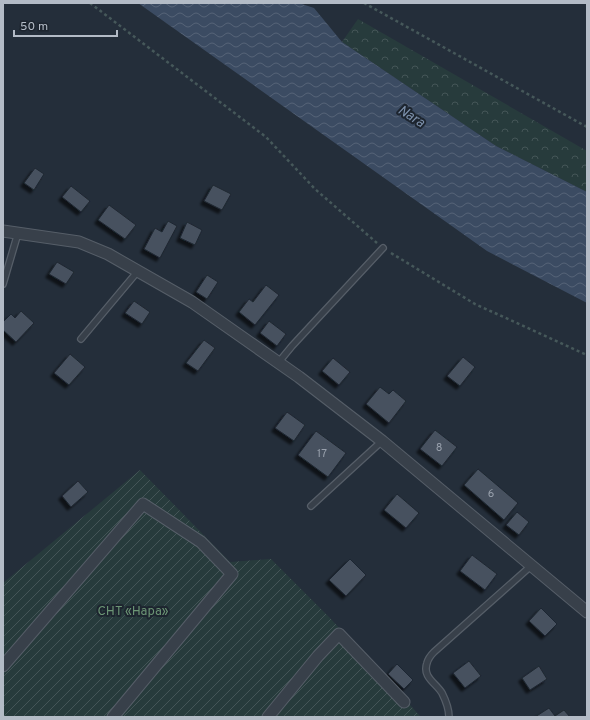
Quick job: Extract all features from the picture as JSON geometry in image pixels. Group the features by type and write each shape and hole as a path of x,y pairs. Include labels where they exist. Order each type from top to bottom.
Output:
{"street":[{"path":"3,231 79,242 108,254 192,302 299,377 382,441 587,612"},
{"path":"3,666 143,504 201,542 232,574 113,717"},
{"path":"268,717 318,656 339,634 404,702"}],"lane":[{"path":"3,284 18,232"},
{"path":"278,363 383,248"},
{"path":"81,339 138,271"},
{"path":"311,506 382,441"},
{"path":"449,717 449,708 441,691 430,680 426,672 426,663 434,652 532,565"}],"path":[{"path":"90,3 266,137 314,189 383,248 475,304 587,355"},
{"path":"364,3 587,127"}],"green space":[{"path":"358,19 587,151 587,192 496,146 342,42"},
{"name":"СНТ «Нара»","path":"140,470 230,562 271,559 330,618 421,717 3,717 3,583"}],"water":[{"name":"Nara","path":"138,3 299,3 314,8 342,42 496,146 587,192 587,303 487,251"}],"building":[{"path":"35,168 44,174 34,190 24,183"},
{"path":"213,185 231,194 222,210 204,201"},
{"path":"71,186 90,201 81,212 62,197"},
{"path":"109,205 136,225 125,239 98,220"},
{"path":"168,221 177,226 160,258 144,249 155,228 162,232"},
{"path":"187,222 202,230 195,245 180,238"},
{"path":"57,262 74,272 66,284 49,274"},
{"path":"207,275 218,282 207,299 196,292"},
{"path":"266,285 279,295 255,325 239,312 249,299 253,302"},
{"path":"134,301 150,312 142,324 125,313"},
{"path":"21,311 34,323 16,342 3,330 3,322 11,314 15,318"},
{"path":"269,321 286,334 277,346 260,333"},
{"path":"204,340 215,348 198,371 186,363"},
{"path":"70,354 85,367 69,385 54,373"},
{"path":"463,357 475,367 460,386 447,376"},
{"path":"333,358 350,372 339,385 322,371"},
{"path":"380,387 389,394 393,390 406,401 389,423 366,404"},
{"path":"287,412 305,425 294,441 275,428"},
{"path":"435,430 457,447 442,466 420,449"},
{"path":"316,431 346,453 328,477 298,455"},
{"path":"478,469 518,503 504,520 464,485"},
{"path":"78,481 88,492 71,507 62,496"},
{"path":"397,494 419,513 406,528 384,510"},
{"path":"517,512 529,522 519,535 506,525"},
{"path":"472,555 497,574 485,590 460,571"},
{"path":"350,559 366,575 346,596 329,580"},
{"path":"541,608 557,624 545,636 529,621"},
{"path":"469,661 481,676 465,688 453,673"},
{"path":"397,664 413,680 404,689 388,674"},
{"path":"539,666 547,679 530,690 522,678"},
{"path":"549,708 555,716 564,710 570,717 535,717"}]}
